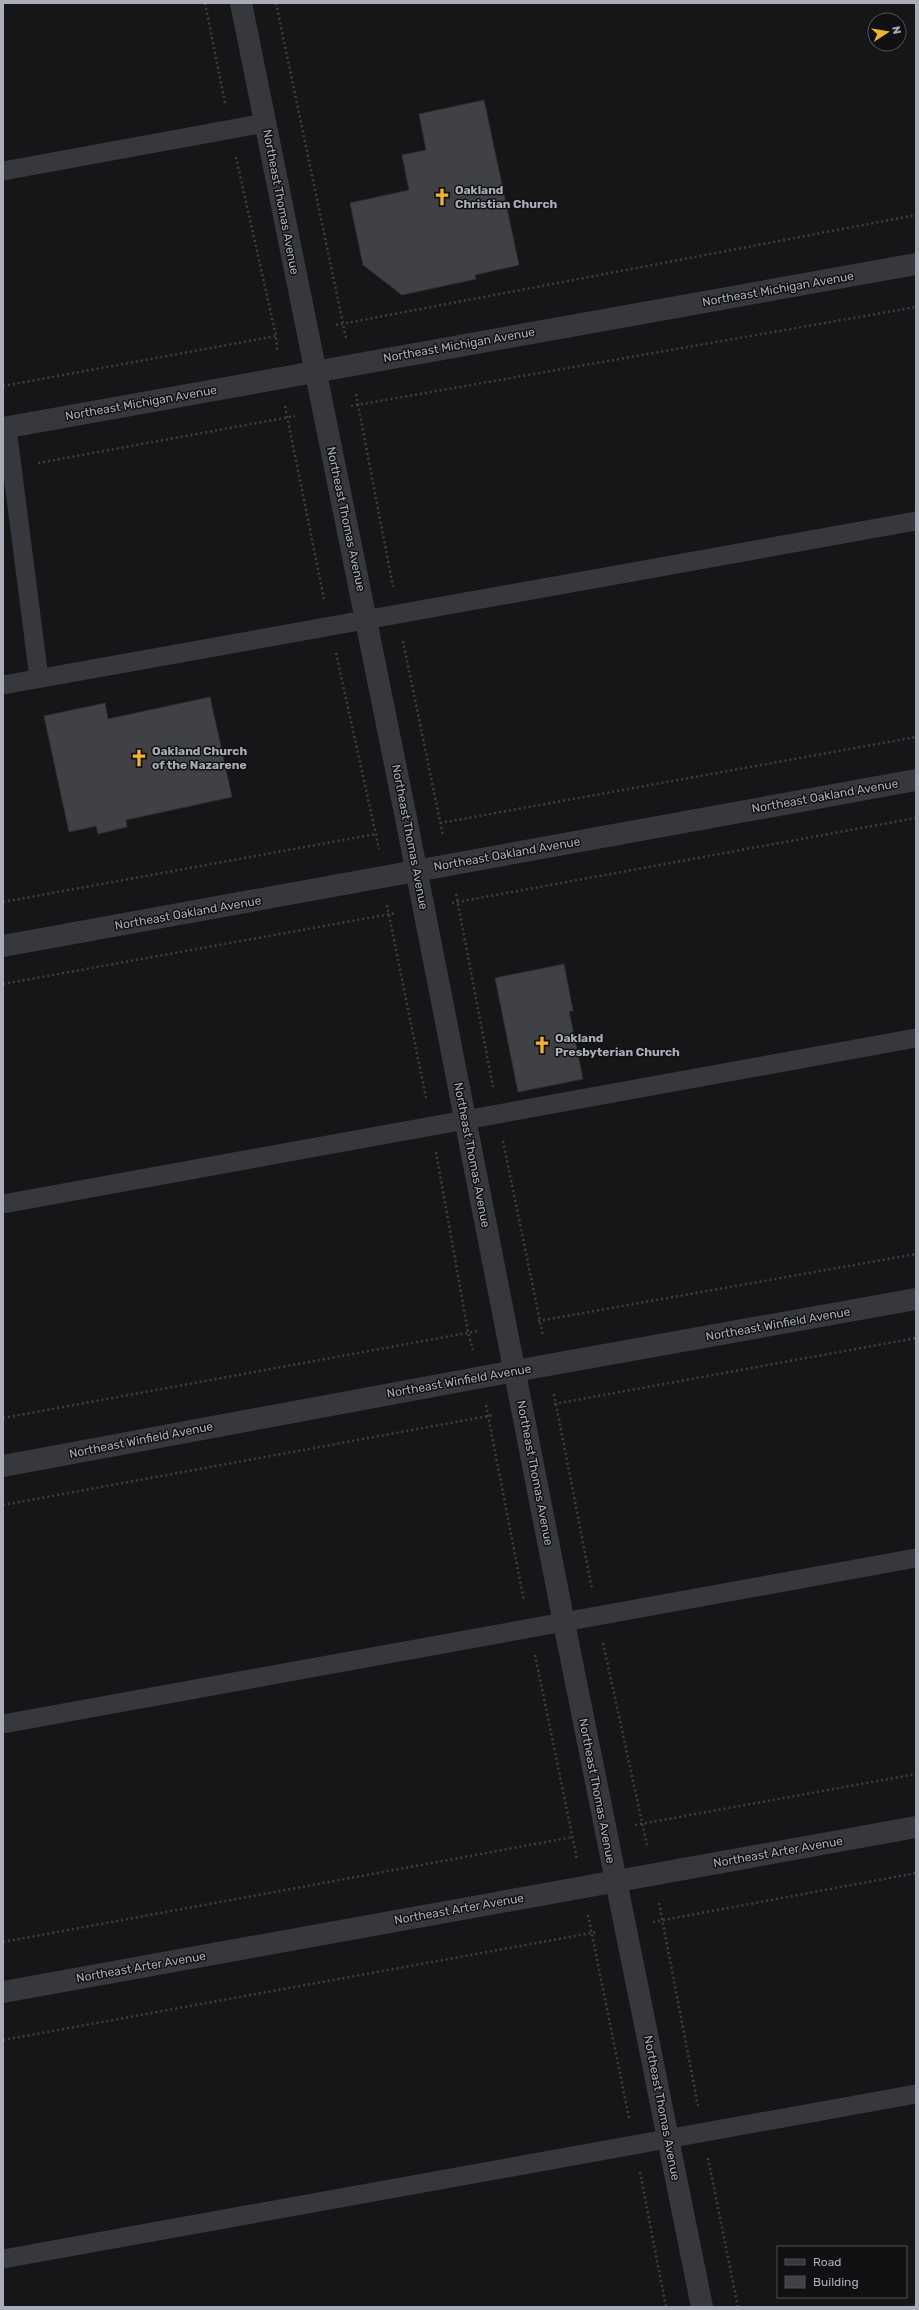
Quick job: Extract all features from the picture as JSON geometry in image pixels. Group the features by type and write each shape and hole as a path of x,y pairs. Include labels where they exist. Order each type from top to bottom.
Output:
{"street":[{"name":"Northeast Thomas Avenue","path":"242,3 408,828 564,1623 702,2307"},
{"name":"Northeast Michigan Avenue","path":"5,428 352,364 916,264"},
{"name":"Northeast Oakland Avenue","path":"3,946 916,780"},
{"name":"Northeast Winfield Avenue","path":"3,1466 515,1370 916,1299"},
{"name":"Northeast Arter Avenue","path":"3,1992 916,1827"}],"lane":[{"path":"3,171 265,123"},
{"path":"5,428 12,468 39,678"},
{"path":"3,685 916,521"},
{"path":"3,1204 916,1038"},
{"path":"3,1724 916,1558"},
{"path":"3,2260 703,2134 916,2094"}],"path":[{"path":"276,3 342,324 352,364 358,405 398,614 440,822 458,902 497,1113 539,1320 551,1364 554,1404 597,1616 653,1874 738,2307"},
{"path":"3,386 307,331 916,215"},
{"path":"12,468 358,405 916,307"},
{"path":"3,902 916,737"},
{"path":"3,984 380,915 424,909 916,818"},
{"path":"3,1418 539,1320 916,1254"},
{"path":"3,1505 916,1338"},
{"path":"3,1942 916,1774"},
{"path":"3,2040 916,1873"},
{"path":"908,2307 916,2306"}],"building":[{"name":"Oakland Christian Church","path":"484,100 519,265 475,275 476,279 402,295 363,265 350,203 409,190 402,155 426,150 419,114"},
{"name":"Oakland Church of the Nazarene","path":"210,697 232,797 126,820 127,827 98,834 96,826 69,832 44,716 105,703 108,719"},
{"name":"Oakland Presbyterian Church","path":"564,964 573,1011 569,1011 583,1079 518,1092 495,978"}],"place":[{"name":"Oakland Christian Church","path":"442,197"},
{"name":"Oakland Church of the Nazarene","path":"139,758"},
{"name":"Oakland Presbyterian Church","path":"542,1045"}]}
